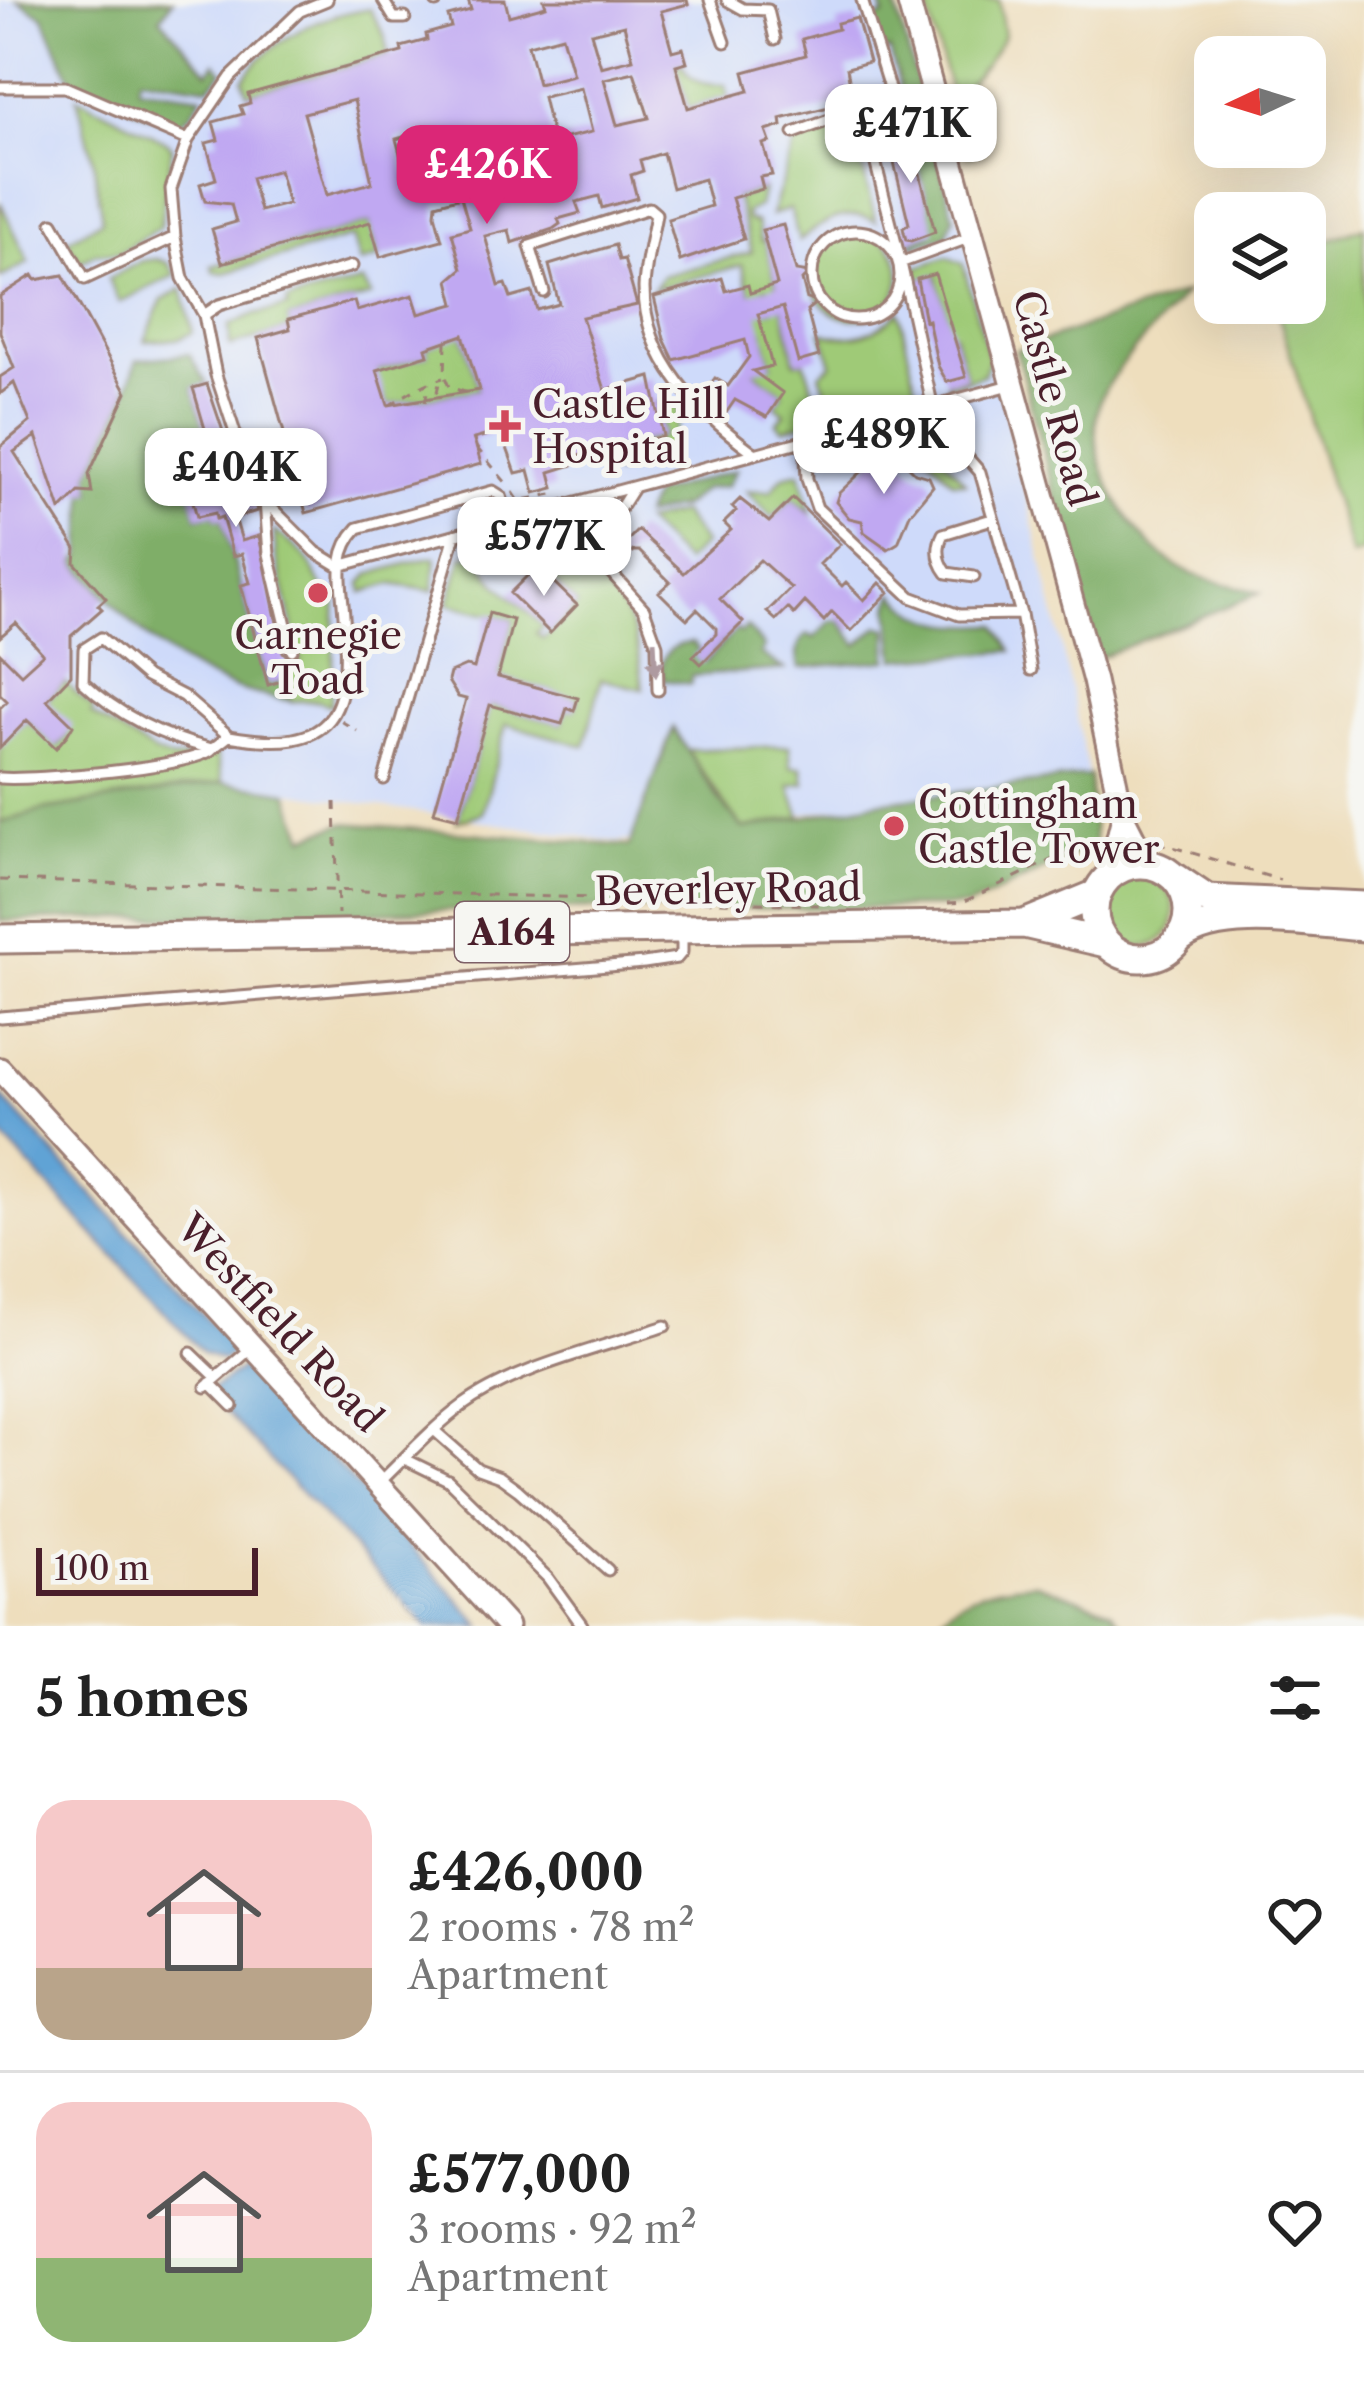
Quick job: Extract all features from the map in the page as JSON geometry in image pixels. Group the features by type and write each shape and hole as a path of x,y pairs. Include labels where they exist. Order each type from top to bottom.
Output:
{"highway":[{"name":"A164","path":"1102,886 1119,869 1155,860"},
{"path":"1155,860 1207,899 1364,906"},
{"path":"1155,860 1186,899 1186,926 1180,938"},
{"path":"1102,886 1094,920 1106,944"},
{"name":"Beverley Road","path":"1024,924 1102,886"},
{"name":"A164","path":"1106,944 1130,958 1144,959 1209,924 1238,920 1364,927"},
{"name":"Beverley Road","path":"0,939 1024,924 1106,944"}],"street":[{"name":"Castle Road","path":"908,0 1094,680 1124,817 1155,860"},
{"name":"Castle Road","path":"1102,886 1124,817"},
{"name":"Westfield Road","path":"0,1069 507,1626"}],"lane":[{"path":"327,0 300,11 263,43 208,105 188,140 171,189 183,278 204,315 216,375 243,457 265,500 316,552 339,566 1014,384"},
{"path":"383,0 394,18 405,18"},
{"path":"710,0 725,42"},
{"path":"727,0 743,9 768,10 775,40"},
{"path":"794,133 840,116 861,119 892,98 862,0"},
{"path":"0,87 65,87 188,140"},
{"path":"861,119 872,145 936,422 980,472 1021,614 1031,670"},
{"path":"544,292 530,246 649,208 656,214 644,285 653,339 668,370 694,402 753,452"},
{"path":"53,223 85,279 175,237"},
{"path":"857,229 871,232 893,250 900,263 896,295 874,317 843,320 824,309 812,258 830,236 857,229"},
{"path":"900,263 974,236"},
{"path":"204,315 219,305 352,266"},
{"path":"805,439 807,479 817,508 911,597 959,615 1021,614"},
{"path":"633,488 597,545 599,559 644,609 657,645 658,690"},
{"path":"212,748 183,742 111,708 83,682 84,650 101,638 146,677 183,696 229,736 290,742 318,733 334,718 343,695 339,566 358,528 493,491 508,520"},
{"path":"265,500 269,554 292,650"},
{"path":"974,577 947,573 939,543 943,534 992,519"},
{"path":"384,779 454,535"},
{"path":"0,778 28,780 203,758 229,736"},
{"path":"0,1017 672,959 682,952 682,929"},
{"path":"378,1484 480,1394 664,1326"},
{"path":"211,1382 254,1346"},
{"path":"191,1353 233,1406"},
{"path":"435,1431 478,1469 518,1490 608,1570"},
{"path":"405,1459 448,1480 548,1578 582,1625"}],"path":[{"path":"425,402 427,393 437,392 442,378 446,342"},
{"path":"442,378 449,387 468,393"},
{"path":"390,405 410,398 421,383 442,378"},
{"path":"474,443 519,502 576,490 581,511 575,513 587,544 597,545"},
{"path":"461,519 495,510 493,503 516,497"},
{"path":"334,718 357,730"},
{"path":"335,802 337,891"},
{"path":"942,903 963,902 1066,853 1096,847"},
{"path":"1155,860 1287,882"},
{"path":"0,880 818,904"}],"shaded area":[{"name":"Castle Hill Hospital","path":"0,0 896,0 961,223 1089,776 619,842 223,782 44,810 0,823"}],"green space":[{"path":"17,0 173,0 160,18 208,72 215,63 223,71 209,87 140,77 138,87 202,96 190,115 175,126 72,82 43,16"},
{"path":"880,0 894,0 954,217 946,236 912,246 911,241 930,234 925,193 906,128 922,123 918,107 906,109 890,50 881,51 871,20 884,16"},
{"path":"925,0 999,0 1004,36 965,86 983,152 968,156"},
{"path":"370,9 385,37 388,56 248,94 243,79 283,41 334,16"},
{"path":"682,63 699,82 725,85 729,97 688,108 676,65"},
{"path":"77,97 169,143 172,149 160,227 119,253 96,253 80,262 67,241 102,220"},
{"path":"841,129 854,136 876,221 845,216 799,241 790,209 771,215 795,143"},
{"path":"763,189 759,206 746,213 748,220 757,223 761,241 765,240 779,294 766,288 751,297 742,265 653,289 662,276 752,252 736,197"},
{"path":"0,202 29,262 0,278"},
{"path":"370,222 380,257 360,263 352,237 225,273 214,272 212,266"},
{"path":"1364,227 1364,551 1351,556 1281,324 1326,324 1326,241"},
{"path":"856,231 873,234 887,244 897,258 897,292 887,306 873,316 856,319 839,316 825,306 815,292 812,275 815,258 825,244 839,234"},
{"path":"947,257 963,264 989,359 983,375 948,387 947,382 966,377 954,333 935,338 947,319 936,275 917,279 915,268"},
{"path":"142,261 168,263 176,275 119,302 108,279"},
{"path":"363,282 371,296 288,319 290,329 230,346 229,326 288,307 287,301"},
{"path":"182,289 193,332 179,339 145,341 162,300"},
{"path":"1185,293 1107,386 1096,435 1101,462 1125,513 1160,554 1198,576 1260,593 1098,658 1016,350"},
{"path":"781,298 795,362 804,361 823,418 783,429 777,423 785,413 775,405 783,393 752,370 772,365 751,311 772,310"},
{"path":"899,310 916,387 907,395 834,414 820,374 832,364 822,332 864,334"},
{"path":"462,332 479,390 388,405 374,371 427,355 426,348"},
{"path":"189,354 207,384 193,388 205,429 196,432 206,467 186,472 197,517 215,513 216,518 222,517 268,684 281,681 291,701 223,684 169,654 75,562 82,556 85,492 92,492 89,474 137,360"},
{"path":"658,402 679,407 669,447 653,461 614,474 607,452 663,436"},
{"path":"915,424 965,482 953,481 916,442 895,441 872,461 851,442"},
{"path":"736,470 727,486 704,489 682,507 643,516 654,494"},
{"path":"800,472 811,513 793,498 773,518 747,491 771,491 783,476"},
{"path":"575,513 587,544 586,561 633,631 643,689 601,679 585,746 506,724 483,813 457,822 490,705 562,724 567,708 574,710 578,699 498,677 513,620 448,604 463,556 477,555 495,582 543,626 536,633 543,639 577,605 527,554 529,534"},
{"path":"681,513 704,544 685,562 644,522"},
{"path":"274,531 303,554 323,587 336,598 331,706 291,701 281,681 301,661"},
{"path":"436,557 433,591 391,584 363,592 362,583 370,574"},
{"path":"894,593 917,612 941,622 997,625 1012,651 896,659 890,607"},
{"path":"831,621 840,621 858,645 879,626 888,628 888,660 799,668 801,641 808,634 814,638"},
{"path":"747,627 764,647 760,654 784,669 691,676 691,684 664,680 662,665 672,649 693,643 707,661 736,629 741,633"},
{"path":"64,682 94,709 91,714 157,754 173,760 216,753 223,782 44,810 0,823 0,744 27,720 57,747 67,736 47,700"},
{"path":"673,728 743,829 878,802 1089,776 1095,845 968,907 471,910 0,921 0,823 44,810 223,782 288,792 305,837 343,823 629,846"},
{"path":"789,746 791,767 802,767 805,783 790,786 801,817 743,829 687,750"},
{"path":"1140,877 1165,887 1175,912 1165,937 1140,947 1115,937 1105,912 1115,887"},
{"path":"1036,1583 1111,1610 1124,1626 933,1626 967,1598"}],"water":[{"path":"0,1095 236,1350 223,1361 203,1353 0,1134"},
{"path":"247,1364 482,1626 427,1626 207,1393"}],"building":[{"path":"468,0 505,0 509,16 546,6 544,0 687,0 688,4 661,11 672,51 683,48 687,62 676,65 688,108 749,91 744,72 806,55 802,39 838,29 837,23 857,18 869,62 847,68 853,101 781,119 782,126 766,131 770,142 763,144 772,175 760,177 763,189 732,198 744,239 680,261 668,219 711,206 704,179 672,188 663,153 640,160 643,171 631,175 637,198 602,208 599,196 576,202 580,213 558,219 560,224 553,229 512,243 509,230 485,236 499,286 506,284 511,298 532,292 537,310 559,304 549,265 615,245 619,260 624,259 637,305 582,317 605,390 651,377 663,436 577,456 579,463 550,472 554,488 535,493 529,470 516,473 501,431 474,439 481,464 306,513 258,338 290,329 288,319 354,301 357,311 413,295 419,314 455,304 449,280 462,269 452,233 470,228 461,197 436,204 442,240 380,257 370,222 222,263 212,229 236,222 231,204 205,201 200,184 216,179 206,143 218,140 213,122 243,114 240,106 250,103 248,94 402,52 401,47 427,40 426,34 451,27 448,16 471,10","holes":["624,25 633,59 601,67 591,33","562,36 573,75 538,84 528,45","634,72 649,118 617,125 604,79","581,88 592,132 553,141 543,97","354,100 372,183 327,195 304,113","424,131 434,167 406,175 396,139","279,170 288,204 260,211 251,178","463,335 479,390 388,405 377,370 428,355 426,348"]},
{"path":"908,128 935,232 911,241 906,240 903,228 909,224 887,134"},
{"path":"783,225 796,271 809,273 802,280 807,299 817,302 807,310 819,356 798,362 783,307 758,314 772,366 753,371 783,393 767,417 735,400 726,413 702,396 715,378 728,386 749,357 745,340 674,360 654,297 722,278 726,291 748,285 750,293 777,285 762,230"},
{"path":"935,274 966,377 947,382 938,366 917,279"},
{"path":"33,275 36,280 63,275 127,392 89,474 92,493 79,492 61,510 36,436 14,452 76,549 75,563 106,598 98,605 102,609 71,636 71,675 47,700 73,725 67,735 56,748 27,720 0,748 0,708 7,701 0,694 0,653 21,674 43,654 16,623 0,637 0,447 30,422 14,383 0,394 0,377 14,368 0,332 0,296"},
{"path":"207,384 247,502 254,500 257,511 235,518 242,541 259,536 283,652 289,658 284,660 281,681 268,685 241,585 250,583 242,554 233,556 222,517 216,519 215,513 197,517 185,472 206,467 196,432 205,429 193,388"},
{"path":"888,447 899,450 904,462 915,473 929,477 933,486 910,514 898,543 888,549 836,502 839,493"},
{"path":"793,498 840,544 820,564 842,586 846,582 864,600 880,583 889,592 851,631 832,612 824,621 805,602 794,614 788,608 776,620 767,612 791,588 760,560 720,599 743,622 701,664 693,656 716,634 716,628 697,609 687,619 659,592 670,582 639,551 618,566 610,558 638,530 684,573 731,530 724,523 740,499 769,522"},
{"path":"537,566 577,605 550,633 510,593"},
{"path":"489,613 513,620 498,677 578,698 574,711 567,708 562,724 490,705 458,818 434,812 466,699 458,697 448,681 450,673 474,668"}],"place":[{"name":"Castle Hill Hospital","path":"505,426"},
{"name":"Carnegie Toad","path":"318,593"},
{"name":"Cottingham Castle Tower","path":"894,826"}]}
